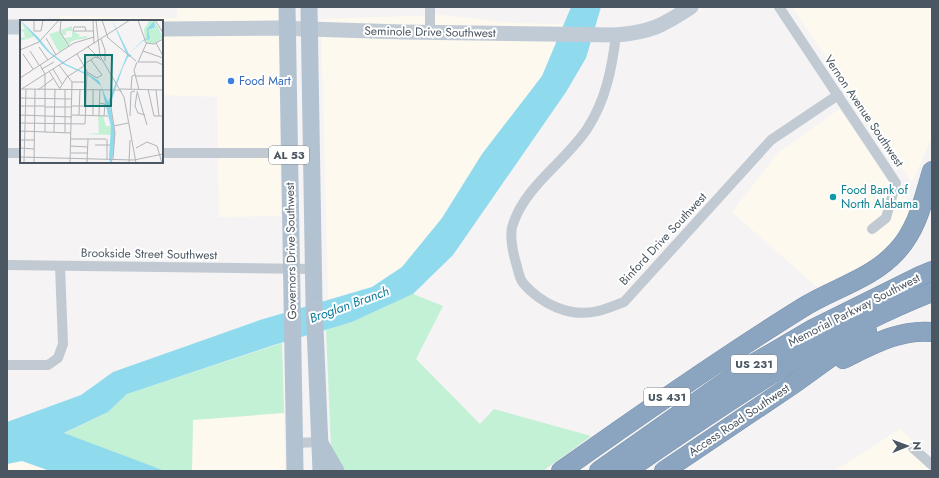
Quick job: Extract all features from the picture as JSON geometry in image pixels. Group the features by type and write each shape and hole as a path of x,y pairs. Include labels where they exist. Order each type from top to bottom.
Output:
{"highway":[{"path":"775,325 804,307 871,272 890,259 904,242 915,225 932,171"},
{"name":"US 431","path":"561,471 703,372 775,325 862,293 926,274"},
{"name":"Memorial Parkway Southwest","path":"599,471 741,371 813,329 926,274"},
{"name":"Memorial Parkway Southwest","path":"626,471 706,415 786,364 832,338 932,292"},
{"path":"795,383 906,303"},
{"path":"795,383 887,338 902,333 932,332"},
{"name":"Access Road Southwest","path":"664,471 795,383"}],"main road":[{"name":"Governors Drive Southwest","path":"287,7 288,153 295,471"},
{"name":"Governors Drive Southwest","path":"309,7 314,303 321,471"},
{"path":"320,442 336,471"}],"street":[{"path":"430,7 430,32"},
{"name":"Seminole Drive Southwest","path":"163,29 287,28 601,35 650,30 667,22 691,7"},
{"name":"Vernon Avenue Southwest","path":"779,7 896,184 886,218 872,229"},
{"path":"7,26 20,27"},
{"name":"Binford Drive Southwest","path":"616,34 614,56 604,98 596,113 586,130 525,199 512,226 514,256 522,282 548,305 572,312 597,311 624,302 771,140 838,95"},
{"path":"7,153 20,153"},
{"path":"163,153 311,153"},
{"name":"Brookside Street Southwest","path":"7,265 314,269"},
{"path":"7,365 48,365 58,358 63,344 60,266"},
{"path":"294,443 320,442"},
{"path":"913,448 932,465"}],"shaded area":[{"path":"177,7 279,7 281,216 219,217 217,97 163,95 163,20 60,20 60,16 177,18"},
{"path":"792,7 932,7 932,137 912,183"},
{"path":"441,15 512,23 564,24 542,76 482,154 442,218 402,267 372,287 328,299 321,19"},
{"path":"839,109 911,204 904,227 891,248 874,263 819,289 732,212 778,153"},
{"path":"284,413 285,471 192,471 193,420"},
{"path":"900,429 932,459 932,471 834,471"},
{"path":"22,461 50,471 7,471 7,464"}],"green space":[{"path":"413,294 443,306 416,359 480,424 494,409 591,436 543,471 332,471 326,329 352,322"},
{"path":"282,343 284,413 193,420 192,471 165,471 63,434 108,412 127,394"}],"water":[{"name":"Broglan Branch","path":"571,7 601,7 586,58 566,92 453,255 413,294 352,322 274,345 127,394 108,412 64,433 165,471 50,471 22,461 7,464 7,422 81,395 113,372 260,320 372,287 402,267 442,218 482,154 542,76"}],"place":[{"name":"Food Mart","path":"231,81"},
{"name":"Food Bank of North Alabama","path":"833,197"}]}
